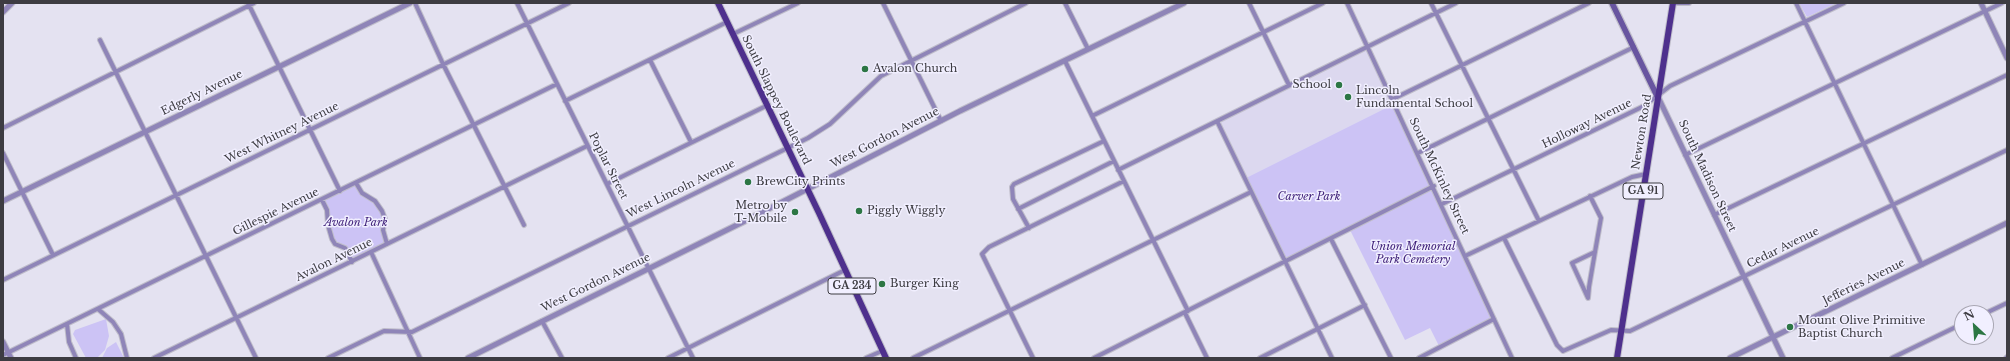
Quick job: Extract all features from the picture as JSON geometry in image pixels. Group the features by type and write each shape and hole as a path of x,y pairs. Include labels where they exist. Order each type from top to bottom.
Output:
{"main road":[{"name":"South Slappey Boulevard","path":"718,3 808,189 886,358"},
{"name":"South Madison Street","path":"1612,3 1658,96"},
{"name":"Newton Road","path":"1617,358 1620,331 1673,3"}],"street":[{"path":"3,12 12,3"},
{"path":"3,128 249,4 254,3"},
{"name":"Edgerly Avenue","path":"3,201 410,3"},
{"path":"415,3 524,225"},
{"name":"Poplar Street","path":"517,3 587,146 650,268 693,358"},
{"name":"West Whitney Avenue","path":"3,280 569,3"},
{"path":"733,34 798,3"},
{"path":"883,3 941,121"},
{"name":"West Lincoln Avenue","path":"328,358 384,331 406,332 426,325 788,147 830,124 875,81 910,60 1026,3"},
{"path":"1065,3 1088,49"},
{"name":"West Gordon Avenue","path":"468,358 808,189 941,121 1184,3"},
{"path":"1249,3 1289,85"},
{"path":"1092,116 1324,3"},
{"name":"South McKinley Street","path":"1347,3 1434,186 1512,358"},
{"path":"1431,3 1539,221"},
{"path":"1118,170 1456,3"},
{"path":"1393,99 1589,3"},
{"path":"1673,3 1689,3"},
{"path":"1796,3 1922,265"},
{"name":"Holloway Avenue","path":"1442,204 1644,106 1670,86 1844,3"},
{"path":"1981,3 2007,58"},
{"path":"1685,155 2002,3"},
{"path":"249,4 340,191"},
{"path":"565,101 727,22"},
{"path":"100,40 256,358"},
{"path":"1418,153 1634,47"},
{"path":"650,60 691,142"},
{"path":"1065,61 1153,240 1207,358"},
{"path":"1714,215 2007,75"},
{"name":"Gillespie Avenue","path":"7,355 67,324 557,84"},
{"name":"South Madison Street","path":"1658,96 1783,358"},
{"path":"607,184 768,105"},
{"path":"1216,121 1332,358"},
{"path":"1029,228 1018,209 1012,192 1012,187 1014,184 1104,141"},
{"name":"Avalon Avenue","path":"154,358 587,146"},
{"name":"Cedar Avenue","path":"1504,238 1557,345 1563,351 1611,330 1630,331 2007,150"},
{"path":"3,153 53,255"},
{"path":"1018,209 1114,161"},
{"path":"1466,256 1632,176 1646,174"},
{"path":"1033,358 982,254 985,250 1124,182"},
{"path":"356,183 362,193 375,201 382,211 385,219 383,230 386,244"},
{"path":"1094,358 1434,186"},
{"path":"914,358 1251,192"},
{"path":"1590,196 1601,218 1588,298 1572,263 1595,252"},
{"path":"322,200 327,210 328,225 332,239 335,244 345,248 352,262"},
{"name":"Jefferies Avenue","path":"1730,358 2007,223"},
{"path":"1331,239 1391,358"},
{"path":"371,252 406,332 420,358"},
{"path":"668,358 845,270"},
{"path":"1994,310 2007,304"},
{"path":"1260,358 1364,305"},
{"path":"98,309 113,322 121,334 127,358"},
{"path":"1419,358 1494,319"},
{"path":"542,321 562,358"},
{"path":"67,324 69,342 76,358"},
{"path":"1892,358 1954,328"},
{"path":"3,342 7,355"},
{"path":"866,358 882,351"}],"shaded area":[{"path":"1368,48 1394,104 1246,178 1219,121"}],"green space":[{"path":"1799,3 1837,3 1807,17"},
{"name":"Carver Park","path":"1394,104 1432,186 1286,260 1246,178"},
{"name":"Avalon Park","path":"356,184 361,193 375,202 384,215 386,244 352,261 350,255 336,243 329,230 329,215 323,200"},
{"name":"Union Memorial Park Cemetery","path":"1433,188 1493,319 1439,346 1430,328 1405,340 1350,230"},
{"path":"106,319 109,336 105,350 97,358 86,358 73,334 75,330"},
{"path":"116,342 124,358 102,358 107,348"}],"place":[{"name":"Avalon Church","path":"865,69"},
{"name":"School","path":"1339,85"},
{"name":"Lincoln Fundamental School","path":"1348,97"},
{"name":"BrewCity Prints","path":"748,182"},
{"name":"Piggly Wiggly","path":"859,211"},
{"name":"Metro by T-Mobile","path":"795,212"},
{"name":"Burger King","path":"882,284"},
{"name":"Mount Olive Primitive Baptist Church","path":"1790,327"}]}
